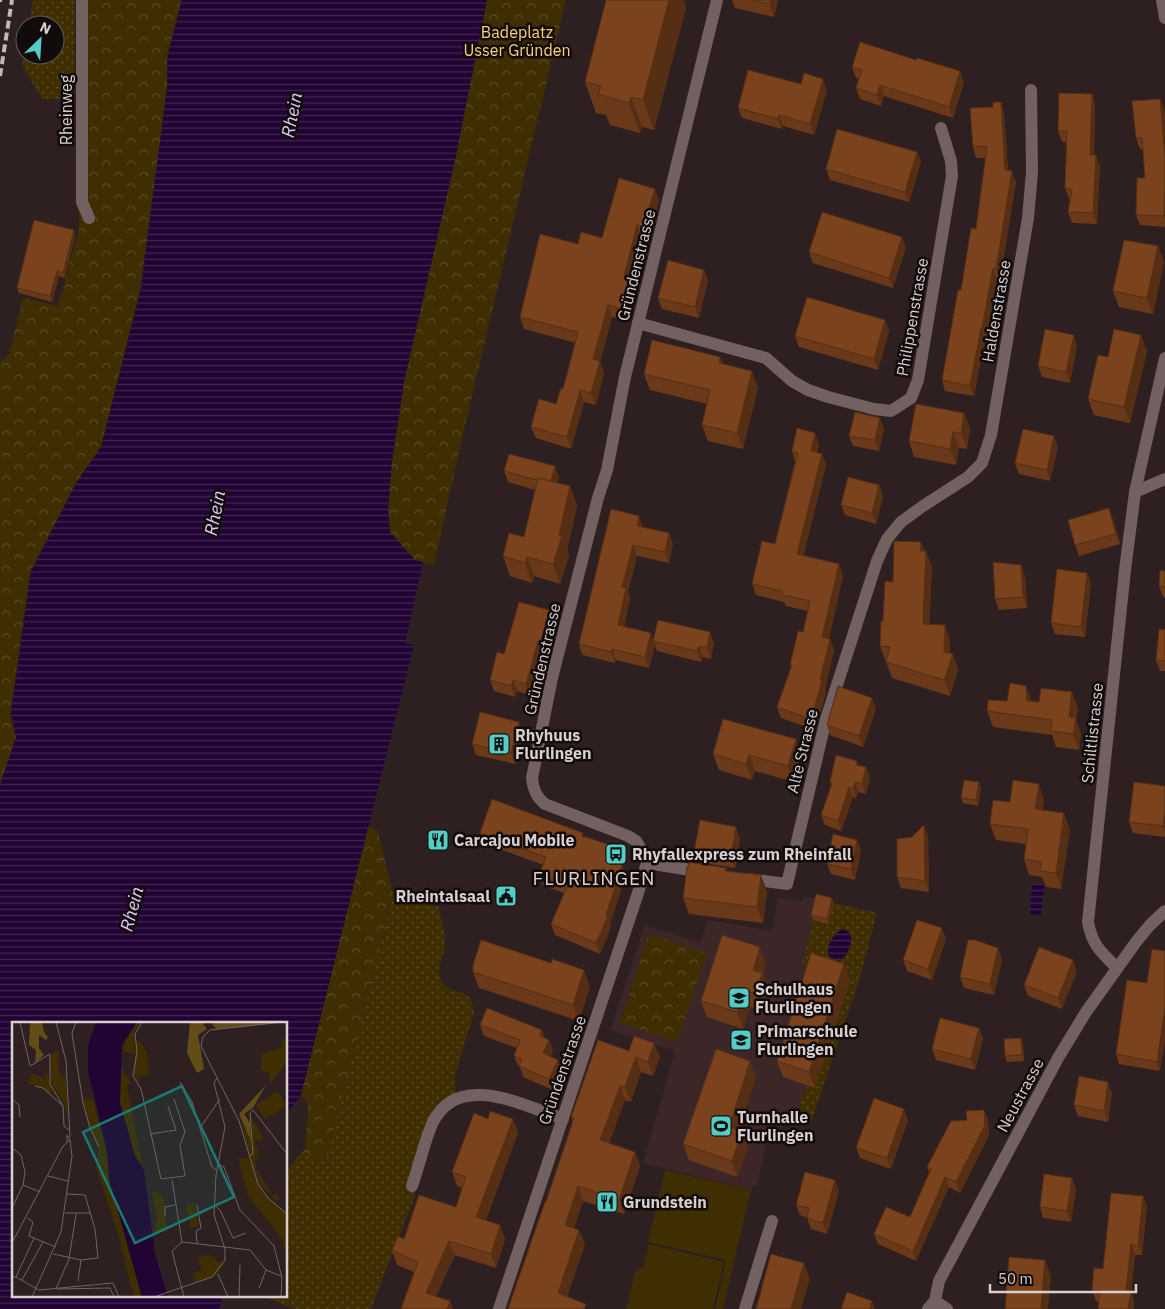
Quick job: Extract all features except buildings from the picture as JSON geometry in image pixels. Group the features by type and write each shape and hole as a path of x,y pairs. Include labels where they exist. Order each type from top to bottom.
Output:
{"street":[{"name":"Rheinweg","path":"82,0 82,202 89,218"},
{"name":"Gründenstrasse","path":"500,1309 647,863 642,848 628,836 545,804 535,793 532,778 552,678 611,452 638,323 717,0"},
{"path":"1162,0 1165,18"},
{"name":"Haldenstrasse","path":"923,506 968,477 982,463 991,435 1028,218 1032,172 1031,90"},
{"name":"Philippenstrasse","path":"638,323 766,358 792,380 808,390 874,409 891,411 911,398 918,380 952,176 951,161 941,128"},
{"name":"Schiltlistrasse","path":"1117,968 1097,948 1091,936 1088,922 1135,492 1165,358"},
{"path":"1135,492 1165,479"},
{"name":"Alte Strasse","path":"732,876 787,884 826,719 876,561 887,539 901,522 923,506"},
{"path":"647,863 713,874"},
{"name":"Neustrasse","path":"932,1305 939,1281 1058,1058 1086,1012 1117,968 1150,924 1165,913"},
{"path":"412,1186 432,1124 441,1108 456,1098 477,1094 499,1096 563,1119"},
{"path":"745,1309 772,1222"},
{"path":"932,1305 947,1309"}],"shaded area":[{"name":"Primarschule Flurlingen","path":"804,896 877,913 859,981 811,1122 773,1111 757,1186 753,1185 751,1190 643,1163 675,1051 610,1030 645,925 700,943 708,920 773,931 777,898 802,901"}],"green space":[{"path":"33,0 75,0 74,99 42,99 22,66 65,65 65,15 31,15"},
{"path":"77,0 181,0 167,56 167,88 140,289 101,447 76,483 30,572 10,714 16,737 0,785 0,362 9,354 23,298 58,306 79,230"},
{"name":"Badeplatz Usser Gründen","path":"487,0 566,0 463,434 434,565 415,560 390,532 388,510 392,461 404,382 455,160"},
{"path":"368,827 378,831 393,895 326,1161 301,1153 305,1149 308,1104 301,1095"},
{"path":"393,895 439,907 445,941 439,977 445,986 465,994 469,998 474,1013 455,1076 456,1098 441,1109 412,1186 415,1196 371,1309 295,1309 262,1296 288,1296 288,1169 301,1153 326,1161"},
{"path":"834,903 877,913 859,981 811,1122 796,1117 849,979 802,965 813,920 829,924"},
{"path":"649,934 707,953 677,1042 620,1023"},
{"path":"665,1170 751,1190 723,1309 715,1309 726,1260 648,1242"},
{"path":"649,1244 724,1262 713,1309 626,1309 635,1272 643,1267"}],"water":[{"name":"Rhein","path":"182,0 487,0 455,160 404,382 392,461 388,510 390,532 415,560 423,562 405,643 414,645 301,1095 293,1106 288,1109 288,1022 12,1022 12,1296 223,1296 219,1309 0,1309 0,785 16,737 11,715 31,572 76,483 101,447 141,289 167,88 168,55"},
{"path":"1032,884 1044,885 1041,915 1030,914"},
{"path":"842,929 850,935 851,944 840,961 829,957 828,949 833,938"}],"railway":[{"path":"0,76 12,0"}],"place":[{"name":"Rhyhuus Flurlingen","path":"499,744"},
{"name":"Carcajou Mobile","path":"438,840"},
{"name":"Rhyfallexpress zum Rheinfall","path":"616,854"},
{"name":"Rheintalsaal","path":"506,896"},
{"name":"Schulhaus Flurlingen","path":"739,998"},
{"name":"Primarschule Flurlingen","path":"741,1040"},
{"name":"Turnhalle Flurlingen","path":"721,1126"},
{"name":"Grundstein","path":"607,1202"}],"district":[{"name":"FLURLINGEN","path":"594,878"}]}
